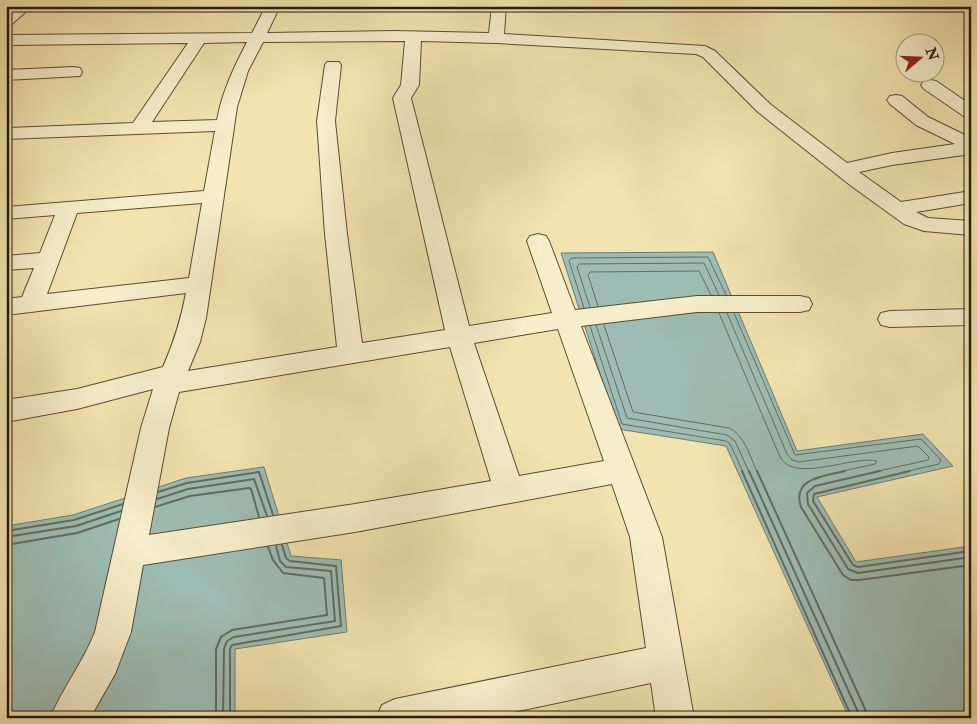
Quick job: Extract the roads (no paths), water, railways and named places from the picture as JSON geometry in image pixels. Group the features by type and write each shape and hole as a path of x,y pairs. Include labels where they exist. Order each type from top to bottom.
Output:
{"street":[{"path":"6,22 25,6"},
{"path":"69,718 102,661 113,632 155,428 171,379 192,326 228,107 240,71 272,6"},
{"path":"496,38 499,6"},
{"path":"6,40 258,36 413,36 496,38 699,49 709,54 764,108 843,170 912,219 924,224 971,228"},
{"path":"413,36 410,85 402,98 459,336 509,490"},
{"path":"138,129 200,37"},
{"path":"333,65 326,121 336,234 351,354"},
{"path":"6,75 74,72"},
{"path":"930,84 971,113"},
{"path":"896,100 922,121 958,138 971,147"},
{"path":"7,136 18,116"},
{"path":"7,136 225,125"},
{"path":"843,170 892,159 971,147"},
{"path":"6,214 214,196"},
{"path":"897,209 971,197"},
{"path":"30,304 69,208"},
{"path":"538,240 646,537 675,718"},
{"path":"6,263 49,259"},
{"path":"6,307 200,284"},
{"path":"6,411 77,399 171,379 351,354 568,319 697,304 800,304"},
{"path":"890,319 971,317"},
{"path":"129,553 355,518 623,470"},
{"path":"395,718 666,662"}],"water":[{"path":"713,252 797,451 923,434 953,466 817,497 856,562 971,546 971,718 849,718 726,446 618,429 561,253"},
{"path":"264,467 291,556 341,560 347,632 235,649 235,718 6,718 6,526 73,515 186,478"}]}
